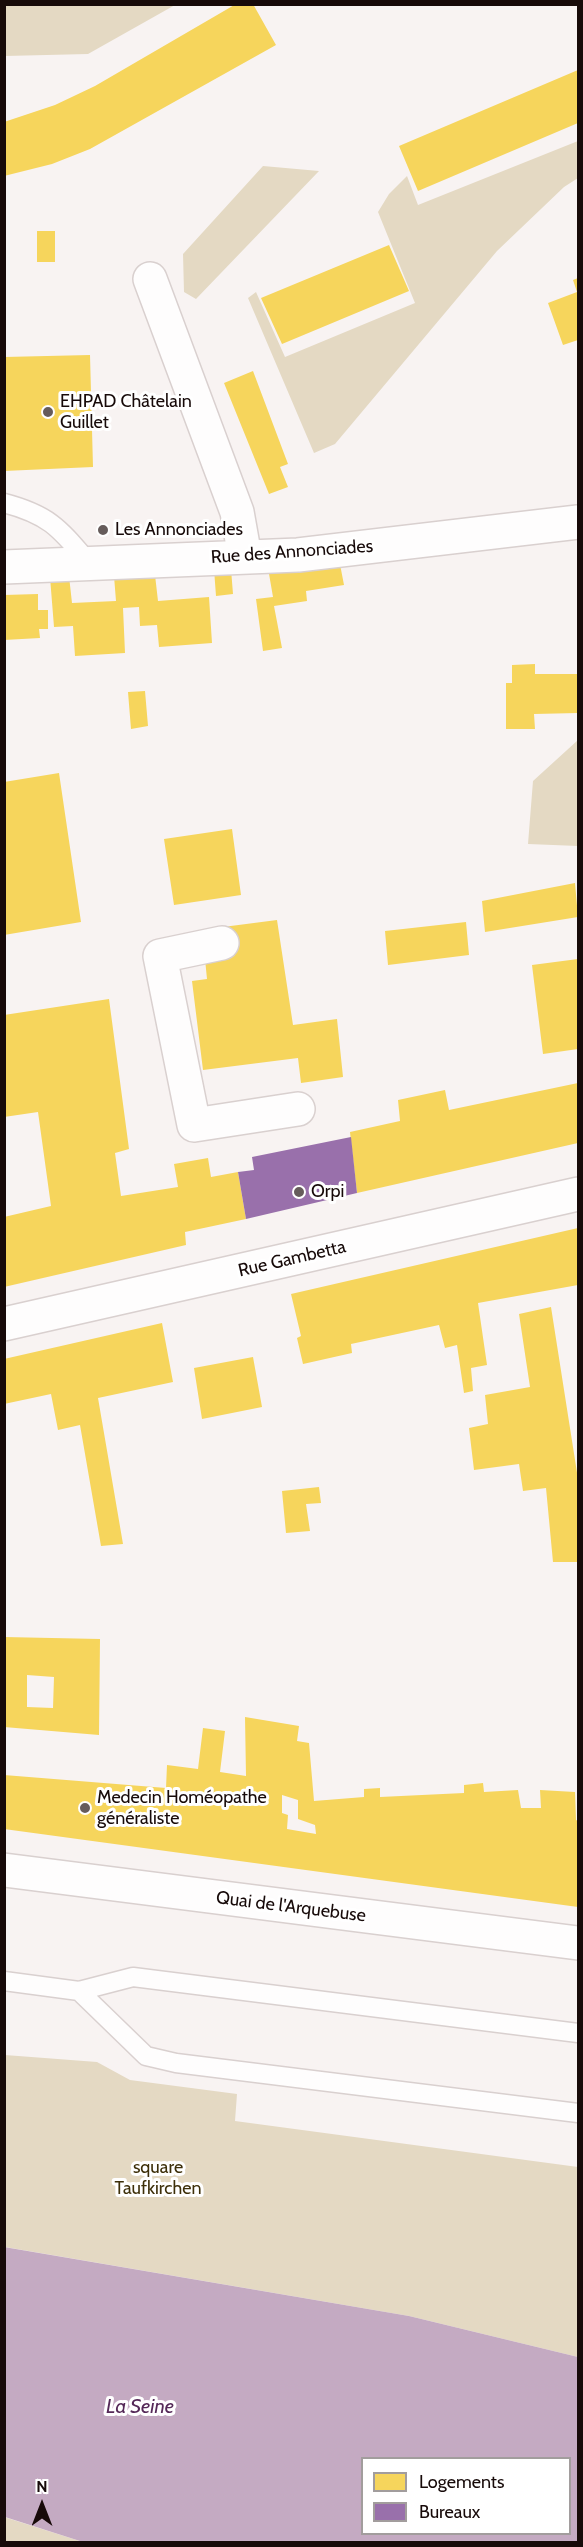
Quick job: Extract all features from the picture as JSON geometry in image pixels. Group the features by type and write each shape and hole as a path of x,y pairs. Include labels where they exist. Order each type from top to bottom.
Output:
{"street":[{"path":"150,279 237,512 245,556"},
{"name":"Rue des Annonciades","path":"4,567 298,555 579,522"},
{"path":"222,944 160,956 194,1125 298,1108"},
{"name":"Rue Gambetta","path":"4,1324 579,1194"},
{"name":"Quai de l'Arquebuse","path":"4,1870 579,1942"}],"lane":[{"path":"4,503 33,510 59,528 90,564"},
{"path":"4,1981 79,1991 134,1977 579,2033"},
{"path":"79,1991 147,2056 176,2064 579,2113"}],"green space":[{"path":"4,5 175,5 88,54 5,56"},
{"path":"578,141 578,178 564,187 497,251 335,444 314,453 248,298 256,292 285,357 415,303 378,212 389,194 407,176 418,205"},
{"path":"263,166 319,171 196,299 184,292 183,254"},
{"path":"578,740 578,846 528,844 533,781"},
{"name":"square Taufkirchen","path":"5,2055 97,2062 130,2080 237,2094 235,2121 578,2167 578,2357 409,2316 5,2247"},
{"path":"4,2517 83,2542 5,2542"}],"water":[{"name":"La Seine","path":"4,2247 409,2316 578,2357 578,2542 83,2542 5,2517"}],"building: Logements":[{"path":"236,4 253,4 276,45 90,149 52,164 4,176 4,122 55,105 95,86"},
{"path":"578,70 578,123 418,191 399,146"},
{"path":"37,231 55,231 55,262 37,262"},
{"path":"389,245 409,291 282,344 261,298"},
{"path":"578,278 578,340 563,345 548,303 577,292 573,280"},
{"name":"EHPAD Châtelain Guillet","path":"90,355 93,467 4,471 4,357"},
{"path":"253,371 288,464 280,467 288,487 269,494 224,383"},
{"path":"339,559 344,585 306,591 307,601 274,606 282,648 263,651 256,599 273,597 268,568"},
{"path":"214,569 231,569 233,594 216,596"},
{"path":"155,575 158,601 209,597 212,643 159,647 157,625 140,626 139,607 123,608 125,653 75,656 73,626 54,627 50,577 69,576 72,603 116,601 114,576"},
{"path":"38,594 38,610 48,610 48,629 39,629 40,638 4,640 4,595"},
{"path":"535,664 535,674 578,674 578,713 534,714 535,729 506,729 506,683 512,683 512,665"},
{"path":"145,691 148,726 131,729 128,692"},
{"path":"59,773 81,922 4,935 4,782"},
{"path":"232,829 241,895 174,905 164,839"},
{"path":"575,883 578,917 485,932 482,901"},
{"path":"277,920 293,1025 337,1019 343,1077 301,1083 298,1058 203,1070 192,981 207,979 205,959 226,956 223,927"},
{"path":"466,922 469,955 388,965 385,931"},
{"path":"578,959 578,1049 543,1054 532,965"},
{"path":"109,999 129,1149 115,1153 121,1196 178,1187 174,1164 208,1158 211,1177 238,1172 246,1219 185,1232 186,1245 4,1287 4,1217 51,1206 38,1112 4,1117 4,1015"},
{"path":"578,1083 578,1143 357,1193 350,1132 400,1121 398,1100 445,1090 449,1110"},
{"path":"578,1228 578,1285 478,1303 487,1365 471,1368 473,1391 464,1393 457,1345 445,1348 439,1325 351,1344 352,1353 303,1364 297,1338 301,1336 291,1294"},
{"path":"551,1307 578,1479 578,1562 553,1562 546,1488 523,1491 519,1464 474,1470 469,1428 488,1424 485,1395 530,1387 519,1314"},
{"path":"162,1323 173,1382 98,1398 123,1544 101,1546 80,1425 58,1430 51,1394 4,1404 4,1359"},
{"path":"253,1357 262,1407 202,1419 194,1368"},
{"path":"319,1487 321,1503 306,1504 310,1531 286,1533 282,1491"},
{"path":"4,1637 100,1639 99,1735 4,1727","holes":["27,1675 54,1677 53,1708 27,1707"]},
{"path":"245,1717 299,1726 297,1741 309,1743 314,1801 364,1797 364,1789 380,1788 380,1797 464,1793 464,1785 483,1783 484,1792 518,1790 521,1808 541,1808 540,1790 575,1792 576,1820 578,1821 578,1907 4,1829 4,1775 166,1788 167,1765 198,1769 203,1728 225,1731 220,1772 246,1776","holes":["282,1795 298,1800 298,1819 315,1825 316,1834 287,1829 288,1815 282,1813"]}],"building: Bureaux":[{"path":"351,1137 357,1193 246,1219 238,1172 254,1170 252,1157"}],"place":[{"name":"EHPAD Châtelain Guillet","path":"48,412"},
{"name":"Les Annonciades","path":"103,530"},
{"name":"Orpi","path":"299,1192"},
{"name":"Medecin Homéopathe généraliste","path":"85,1808"}]}
